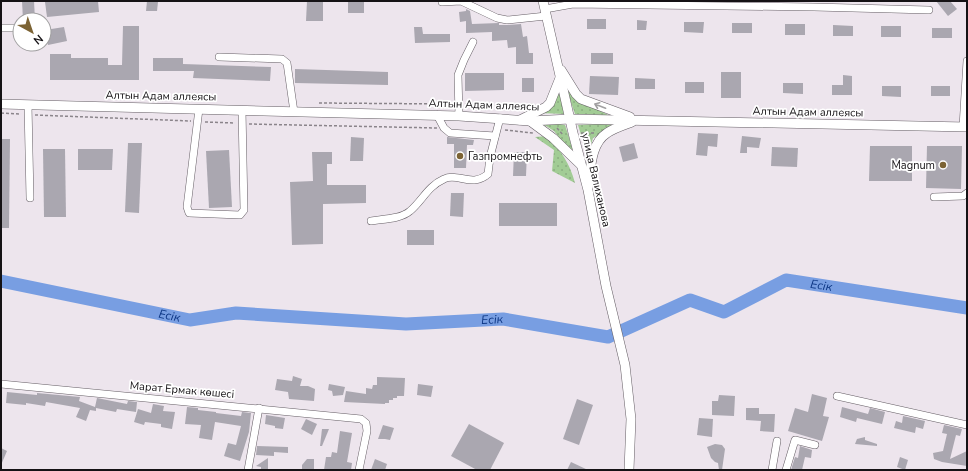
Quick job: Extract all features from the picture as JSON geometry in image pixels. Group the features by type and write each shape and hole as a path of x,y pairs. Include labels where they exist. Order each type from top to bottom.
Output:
{"main road":[{"name":"улица Валиханова","path":"545,9 559,67 560,78 588,190 606,286 625,365 631,419 629,470"},
{"path":"559,67 576,94 581,99 636,120"},
{"path":"519,120 546,107 550,103 560,78"},
{"name":"Алтын Адам аллеясы","path":"1,104 437,115 530,121 570,119 965,127"},
{"path":"588,190 594,148 599,139 607,133 636,120"},
{"path":"530,121 553,138 581,165"}],"street":[{"path":"442,2 461,1 497,18 507,20 545,9 574,4 929,10"},
{"path":"1,28 12,28"},
{"path":"459,116 458,74 473,42"},
{"path":"219,57 282,59 287,63 294,112"},
{"path":"965,127 967,61"},
{"path":"28,105 30,198"},
{"path":"199,109 187,207 189,213 240,215 244,210 242,110"},
{"path":"437,115 444,128 450,133 496,133"},
{"path":"371,221 399,217 410,212 428,190 437,182 446,177 472,181 485,177 488,174 490,157 500,118"},
{"path":"934,197 963,196 967,193"},
{"name":"Марат Ермак көшесі","path":"1,384 361,419 366,423 367,430 359,470"},
{"path":"837,396 967,425"},
{"path":"248,470 259,408"},
{"path":"786,470 795,440 815,445"},
{"path":"772,470 777,441"}],"path":[{"path":"317,104 459,104 520,106 536,103"},
{"path":"1,113 197,122 444,128"},
{"path":"555,126 563,135"},
{"path":"594,128 596,136"},
{"path":"496,133 523,131 537,134"},
{"path":"558,137 568,133"},
{"path":"580,133 595,133"}],"green space":[{"path":"565,85 595,108 608,115 575,114"},
{"path":"560,89 564,114 539,113 552,103 557,97"},
{"path":"538,121 565,125 576,159 554,131"},
{"path":"621,123 593,138 590,148 589,161 578,125"},
{"path":"547,136 564,158 575,183 552,171 554,150 535,137"}],"building":[{"path":"22,1 34,1 35,12 23,12"},
{"path":"98,1 99,12 52,17 52,12 46,12 45,2"},
{"path":"147,1 158,2 157,11 146,11"},
{"path":"307,1 323,1 323,21 306,21"},
{"path":"348,1 364,1 364,13 348,13"},
{"path":"936,1 950,1 957,9 948,16"},
{"path":"466,9 470,11 472,24 521,24 523,37 527,36 529,53 533,53 533,64 516,64 516,47 508,48 507,40 492,41 492,32 466,33 466,21 460,22 459,12 466,11"},
{"path":"587,19 606,19 606,29 587,29"},
{"path":"637,20 647,21 646,30 637,30"},
{"path":"684,22 704,22 703,33 684,32"},
{"path":"732,23 752,23 752,33 732,33"},
{"path":"785,24 805,24 805,35 785,35"},
{"path":"833,25 853,26 853,36 833,36"},
{"path":"123,26 139,26 139,80 50,80 50,54 71,54 71,58 108,58 108,65 122,65"},
{"path":"881,26 901,26 901,37 881,37"},
{"path":"64,27 67,41 52,44 52,29"},
{"path":"414,27 422,27 423,34 450,34 450,42 415,43"},
{"path":"932,28 952,28 952,38 932,38"},
{"path":"591,53 613,53 613,64 591,64"},
{"path":"153,58 183,58 183,64 271,67 270,81 193,78 194,71 153,71"},
{"path":"295,69 388,72 388,85 295,83"},
{"path":"721,72 741,72 741,98 721,98"},
{"path":"465,73 504,73 504,90 465,91"},
{"path":"843,75 852,76 852,95 832,95 832,85 843,85"},
{"path":"590,76 619,77 618,95 589,94"},
{"path":"522,78 534,78 534,92 522,92"},
{"path":"635,78 655,79 655,89 635,89"},
{"path":"685,82 704,82 704,93 685,93"},
{"path":"783,83 803,83 803,94 783,93"},
{"path":"882,86 901,86 901,97 882,96"},
{"path":"931,86 950,86 950,96 931,96"},
{"path":"698,133 718,134 717,147 708,146 707,156 696,155"},
{"path":"742,136 761,138 759,148 747,147 747,153 740,153"},
{"path":"351,137 364,138 363,161 350,161"},
{"name":"Газпромнефть","path":"447,137 474,140 473,145 467,145 466,168 454,168 454,144 447,144"},
{"path":"1,139 10,139 9,228 1,228"},
{"path":"128,143 142,143 139,213 125,212"},
{"path":"634,143 638,158 623,162 619,147"},
{"path":"870,146 912,146 912,181 869,181"},
{"path":"927,146 962,146 961,189 926,188"},
{"path":"772,147 798,148 797,167 771,166"},
{"path":"43,149 65,149 66,217 44,217"},
{"path":"78,149 113,149 112,170 78,170"},
{"path":"229,150 232,207 209,208 206,151"},
{"path":"312,152 332,152 332,164 327,164 327,185 366,185 366,203 323,204 323,244 292,245 290,182 313,181"},
{"path":"514,152 527,152 526,176 513,176"},
{"path":"451,193 464,193 463,217 450,216"},
{"path":"499,203 557,203 557,226 499,226"},
{"path":"407,230 434,230 434,245 407,245"},
{"path":"293,376 302,379 300,386 308,386 315,389 314,401 289,399 288,392 275,390 277,379 292,381"},
{"path":"377,377 405,378 404,396 397,396 397,398 389,400 389,403 385,404 344,402 346,391 366,394 366,388 372,389 373,385 377,385"},
{"path":"329,384 345,387 343,395 333,396 332,391 328,390"},
{"path":"418,384 433,386 431,397 417,395"},
{"path":"7,392 80,397 79,401 95,407 97,398 127,404 128,401 137,402 136,412 117,409 116,412 96,408 96,411 90,410 86,421 76,417 80,408 46,402 45,406 26,403 26,405 6,403"},
{"path":"812,394 827,398 823,416 829,417 822,441 788,431 795,408 808,412"},
{"path":"719,395 735,396 734,416 712,415 712,401 718,401"},
{"path":"577,399 593,405 579,445 563,439"},
{"path":"153,404 164,406 163,411 175,412 172,429 161,427 161,424 145,422 144,425 134,422 138,409 151,413"},
{"path":"187,407 241,416 242,412 251,413 249,432 240,461 224,456 228,443 236,445 241,426 215,422 212,440 199,438 201,425 185,424"},
{"path":"842,407 868,414 870,408 885,412 882,424 857,418 856,422 840,417"},
{"path":"746,408 759,408 759,414 775,414 774,432 760,431 761,421 746,420"},
{"path":"266,415 285,418 283,429 265,424"},
{"path":"903,416 925,421 923,429 916,427 915,433 894,428 896,421 902,423"},
{"path":"699,418 713,419 712,437 697,435"},
{"path":"306,419 317,424 312,435 301,429"},
{"path":"469,424 504,443 490,470 477,470 451,456"},
{"path":"383,425 394,428 390,440 378,439"},
{"path":"944,425 962,429 960,436 956,435 950,459 967,451 967,466 942,462 934,459 933,453 943,451 947,434 942,433"},
{"path":"322,429 329,429 322,446 320,446"},
{"path":"340,431 352,433 347,462 352,463 351,470 324,470 326,457 331,457 332,452 337,453"},
{"path":"865,437 865,440 877,444 877,446 855,444 857,439"},
{"path":"715,444 722,445 725,449 722,470 719,470 718,463 711,458 707,447"},
{"path":"257,446 288,447 288,453 274,452 274,456 256,455"},
{"path":"800,446 812,450 811,458 805,457 802,470 791,470 795,457 798,458"},
{"path":"1,448 7,451 1,465"},
{"path":"900,457 908,460 905,470 897,467"},
{"path":"268,458 268,470 261,470 261,467 256,466"},
{"path":"307,459 314,459 314,470 302,470 302,465"},
{"path":"375,459 387,464 385,470 371,470"},
{"path":"571,462 588,470 567,470"}],"waterway":[{"name":"Есік","path":"1,281 190,320 236,313 406,324 503,319 608,337 690,300 724,312 786,280 967,308"}],"place":[{"name":"Газпромнефть","path":"460,156"},
{"name":"Magnum","path":"943,165"}]}
